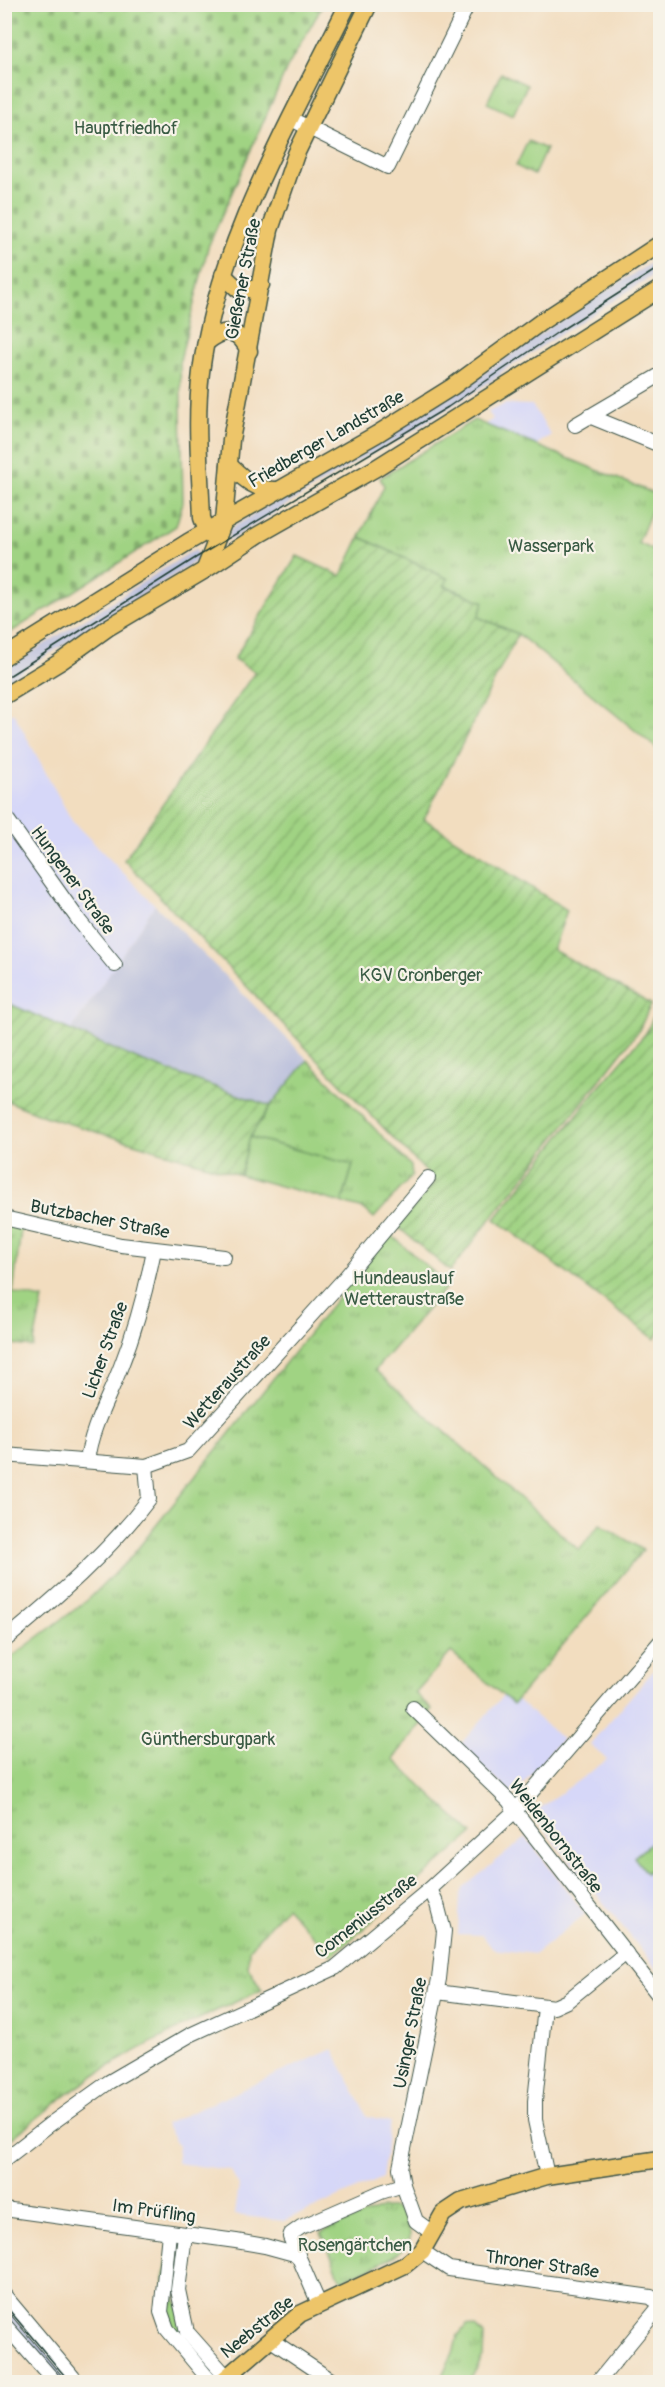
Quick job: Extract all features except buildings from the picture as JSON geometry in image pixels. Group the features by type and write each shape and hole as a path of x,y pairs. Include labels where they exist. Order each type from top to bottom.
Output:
{"main road":[{"name":"Gießener Straße","path":"212,537 202,518 198,404 207,342 223,275 236,240 291,120 348,4"},
{"name":"Gießener Straße","path":"205,570 212,537 224,521 231,440 270,230 296,154 369,4"},
{"name":"Friedberger Landstraße","path":"224,521 377,434 452,387 541,322 660,244"},
{"path":"223,275 238,289 255,290 261,285"},
{"path":"4,696 60,662 109,627 205,570 235,549 376,468 660,289"},
{"path":"207,342 217,334 236,334 243,338 249,351"},
{"path":"229,465 252,484 267,491 277,490"},
{"name":"Gießener Straße","path":"188,542 202,507"},
{"path":"4,657 188,542 212,537 235,549"},
{"path":"319,2304 405,2265 422,2251 443,2214 461,2202 547,2176 660,2158"},
{"name":"Neebstraße","path":"224,2380 300,2314 319,2304"}],"street":[{"path":"291,120 387,167 468,4"},
{"path":"574,425 660,375"},
{"path":"590,416 660,445"},
{"name":"Hungener Straße","path":"4,815 63,899 115,964"},
{"name":"Wetteraustraße","path":"146,1466 188,1451 344,1279 428,1178"},
{"name":"Butzbacher Straße","path":"4,1218 121,1245 224,1257"},
{"name":"Licher Straße","path":"87,1461 90,1440 120,1370 142,1305 154,1250"},
{"path":"4,1455 146,1466 149,1499 122,1534 72,1584 4,1641"},
{"name":"Comeniusstraße","path":"4,2160 109,2082 190,2035 335,1968 430,1888 515,1811 660,1642"},
{"name":"Weidenbornstraße","path":"413,1708 509,1801 660,1997"},
{"name":"Usinger Straße","path":"403,2185 400,2168 438,1992 444,1931 430,1888"},
{"path":"438,1992 554,2007 567,2001 626,1953"},
{"path":"545,2007 534,2101 535,2120 547,2176"},
{"path":"319,2304 290,2237 294,2231 381,2192 403,2185 416,2221 431,2232"},
{"name":"Im Prüfling","path":"4,2209 265,2246 298,2255"},
{"path":"169,2233 161,2312 166,2329 211,2382"},
{"path":"185,2235 178,2290 187,2332 224,2380"},
{"name":"Throner Straße","path":"422,2251 449,2269 651,2297 660,2305"},
{"path":"4,2295 77,2382"},
{"path":"598,2382 660,2305"},
{"path":"4,2324 55,2382"},
{"path":"271,2340 334,2382"}],"shaded area":[{"path":"660,257 660,271 500,373 501,375 231,540 228,538 230,529 497,364"},
{"path":"505,404 532,405 551,435 536,445 485,424 493,419 488,412"},
{"path":"195,549 200,558 195,562 5,682 5,669"},
{"path":"13,712 72,821 155,905 71,1031 5,1002 4,718"},
{"path":"155,905 308,1060 270,1106 141,1061 71,1031"},
{"path":"660,1663 660,1973 532,1814 607,1760 590,1744"},
{"path":"507,1691 562,1739 513,1795 458,1747"},
{"path":"526,1837 585,1914 535,1954 493,1949 482,1935 458,1934 460,1896 464,1887"},
{"path":"333,2049 367,2116 390,2122 382,2178 284,2221 235,2215 239,2186 230,2170 176,2163 178,2146 165,2124"},
{"path":"4,2299 73,2382 61,2382 5,2317"}],"green space":[{"name":"Hauptfriedhof","path":"5,4 323,5 287,68 208,247 180,360 183,502 176,526 5,636"},
{"path":"501,73 527,85 513,115 487,103"},
{"path":"528,141 546,149 534,175 516,166"},
{"name":"Wasserpark","path":"474,420 658,495 638,543 660,553 660,751 518,634 478,617 484,602 444,585 447,578 360,537 384,486 380,478"},
{"name":"KGV Cronberger","path":"360,537 448,579 444,586 484,602 478,617 518,634 424,819 567,910 553,950 651,1004 639,1030 450,1271 398,1227 435,1181 124,860 255,672 234,659 297,556 341,576"},
{"path":"5,1002 141,1061 270,1106 250,1137 240,1175 44,1116 5,1100"},
{"path":"660,1002 660,1332 655,1339 495,1219 594,1093 646,1033"},
{"path":"308,1060 411,1166 412,1176 374,1218 364,1209 342,1203 353,1165 250,1137 270,1106"},
{"path":"250,1137 353,1165 342,1203 240,1175"},
{"path":"4,1218 22,1222 13,1293 43,1299 33,1347 5,1344"},
{"name":"Günthersburgpark","path":"389,1233 448,1285 375,1370 579,1550 600,1524 643,1550 513,1704 451,1652 415,1693 432,1710 393,1759 472,1834 332,1956 286,1907 249,1949 248,1967 262,1990 181,2027 103,2070 77,2087 5,2144 5,1662 89,1599 131,1557"},
{"path":"660,1836 660,1862 646,1873 634,1857"},
{"name":"Rosengärtchen","path":"381,2208 393,2208 400,2211 410,2234 409,2242 394,2256 341,2280 321,2232"},
{"path":"169,2248 180,2250 174,2297 211,2364 205,2370 169,2329 164,2280"},
{"path":"467,2325 476,2327 484,2335 483,2357 469,2382 443,2382 443,2373 453,2353 458,2335"}],"tram line":[{"path":"4,679 197,557 448,407 558,332 660,267"},
{"path":"4,2304 70,2382"}],"park label":[{"name":"Hundeauslauf Wetteraustraße","path":"404,1288"}]}
